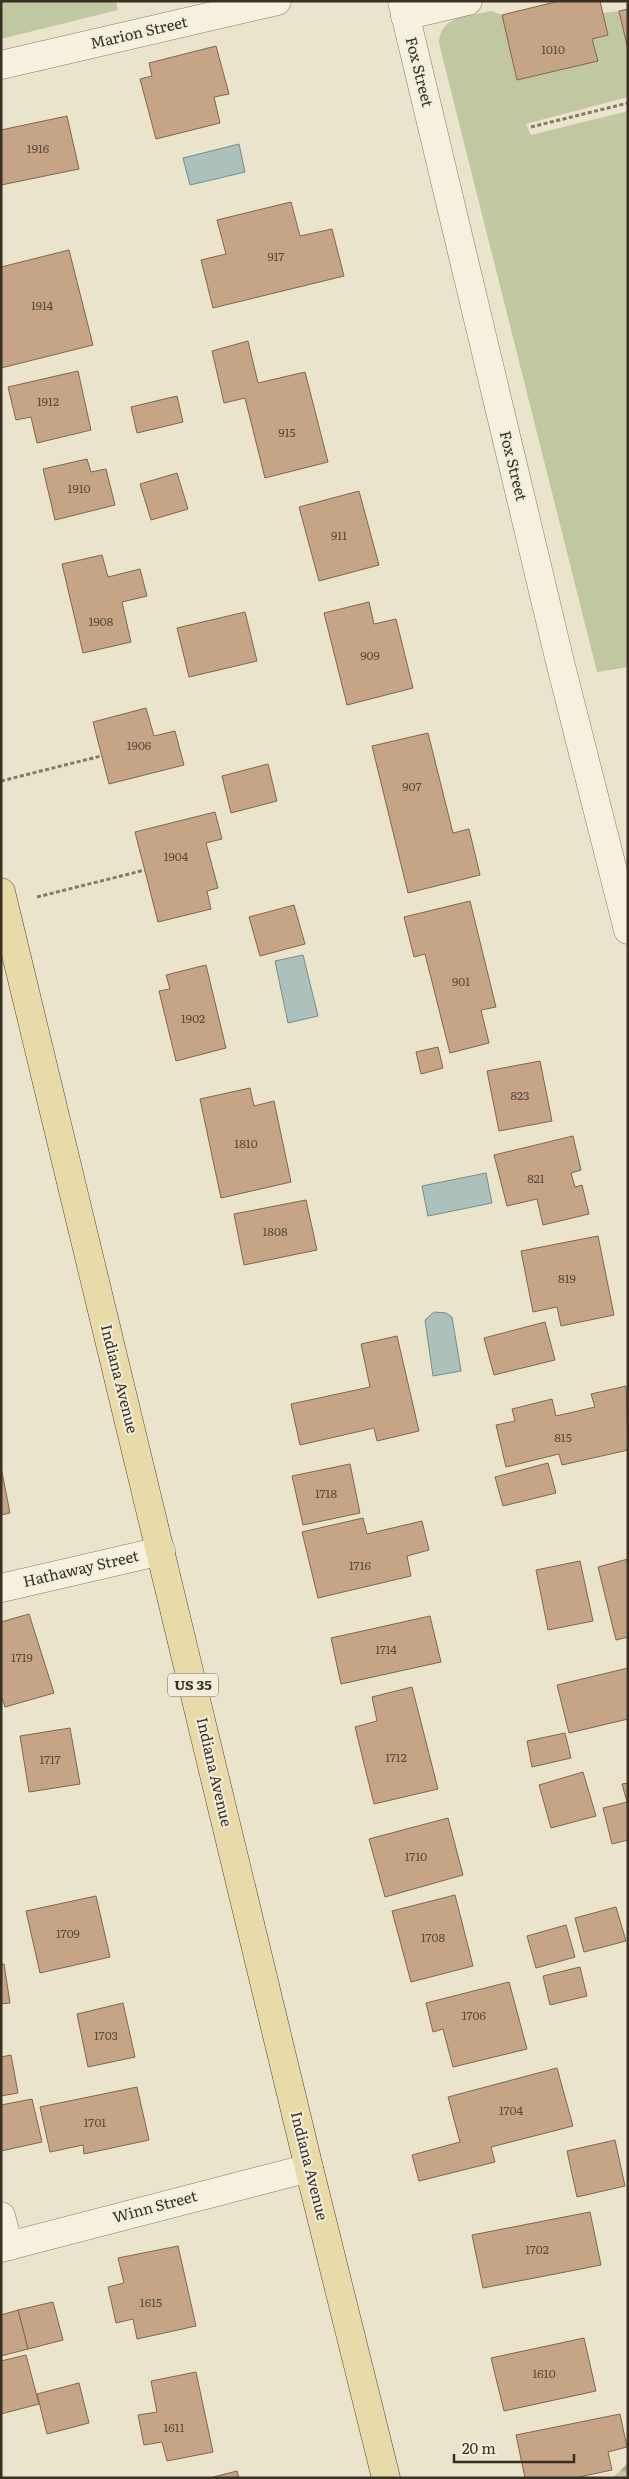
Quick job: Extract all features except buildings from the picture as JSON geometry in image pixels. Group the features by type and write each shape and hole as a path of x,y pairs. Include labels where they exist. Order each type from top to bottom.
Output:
{"main road":[{"name":"Indiana Avenue","path":"3,898 309,2168 386,2478"}],"street":[{"name":"Marion Street","path":"1,66 277,1"},
{"path":"403,9 468,1"},
{"name":"Fox Street","path":"403,9 558,652 628,930"},
{"name":"Hathaway Street","path":"1,1588 161,1551"},
{"name":"Winn Street","path":"5,2247 309,2168"},
{"path":"1,2216 5,2247"}],"path":[{"path":"531,127 628,103"},
{"path":"1,781 102,756"},
{"path":"3,898 145,870"}],"green space":[{"path":"1,1 116,1 118,10 1,39"},
{"path":"491,11 502,15 518,80 597,61 592,39 608,35 603,13 619,11 628,50 628,97 526,124 531,135 628,111 628,667 597,672 439,43 444,27 450,22 457,18"},
{"path":"628,2463 628,2478 612,2478"}],"shaded area":[{"path":"239,144 245,172 190,185 183,158"},
{"path":"303,955 318,1016 288,1023 275,961"},
{"path":"486,1173 492,1203 428,1216 422,1186"},
{"path":"434,1312 446,1313 452,1317 461,1371 433,1376 425,1320"}]}
